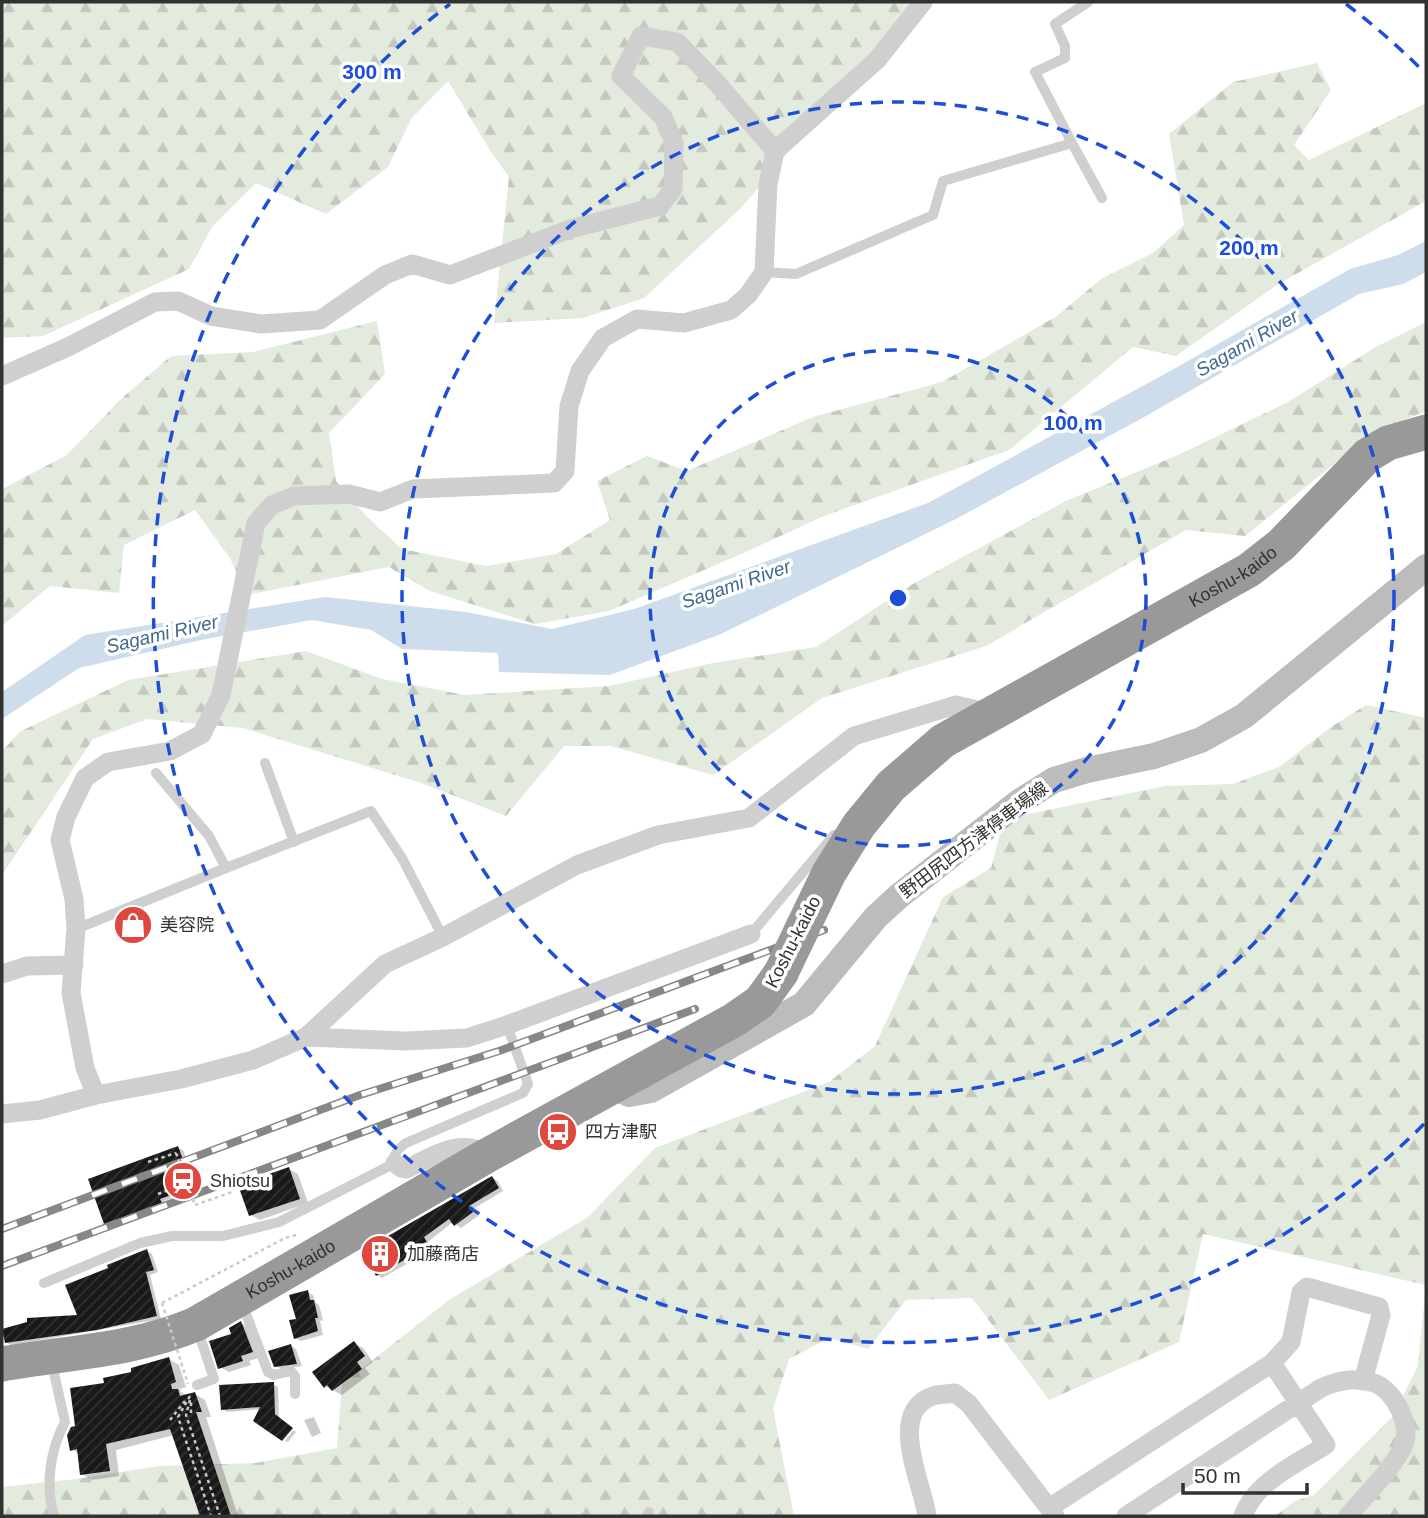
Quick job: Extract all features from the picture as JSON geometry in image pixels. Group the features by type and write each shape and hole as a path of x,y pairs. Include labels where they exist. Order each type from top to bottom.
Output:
{"highway":[{"name":"Koshu-kaido","path":"2,1364 151,1341 196,1324 488,1155 748,1011 771,990 781,973 862,811 911,767 943,741 990,713 1249,570 1281,545 1368,455 1388,443 1426,432"}],"main road":[{"name":"野田尻四方津停車場線","path":"612,1086 629,1094 651,1090 804,1004 876,917 1019,802 1054,780 1166,752 1201,740 1244,716 1426,567"}],"street":[{"path":"96,1095 85,1068 71,993 76,929 74,899 60,840 66,817 85,778 108,762 170,751 202,734 220,695 256,523 272,505 294,496 349,494 380,502 413,489 554,482 565,471 569,406 580,371 603,338 637,319 684,323 731,310 748,295 764,272 768,184 775,151 877,60 923,2"},
{"path":"2,376 68,347 155,302 178,301 211,316 261,324 320,320 385,275 412,264 450,275 570,229 660,206 673,189 674,142 663,117 621,76 640,36 677,42 734,102 775,151"},
{"path":"2,1114 40,1110 253,1060 306,1037 385,964 443,937 577,865 658,835 749,818 854,736 956,705 990,713"},
{"path":"306,1037 405,1041 467,1038 751,933"},
{"path":"2,974 27,965 74,965"},
{"path":"395,1163 406,1169 452,1147 470,1146 488,1155"},
{"path":"926,1516 925,1501 910,1450 909,1426 915,1407 932,1397 955,1393 969,1404 1052,1512 1272,1363 1291,1342 1301,1292 1307,1287 1379,1307 1381,1315 1363,1381"},
{"path":"1242,1516 1252,1497 1264,1486 1326,1445 1272,1363"},
{"path":"1126,1516 1298,1403 1337,1381 1350,1379 1377,1384 1388,1392 1402,1414 1408,1433 1403,1447 1349,1516"}],"lane":[{"path":"1088,2 1055,24 1065,46 1065,58 1035,72 1102,198"},
{"path":"764,272 796,274 933,215 943,181 1072,143"},
{"path":"265,763 293,842"},
{"path":"156,773 209,836 226,868"},
{"path":"76,929 371,811 402,858 443,937"},
{"path":"751,933 839,829"},
{"path":"44,1283 140,1243 172,1236 223,1236 279,1222 395,1163 397,1150 406,1143 523,1093 528,1084 507,1025"},
{"path":"241,1299 268,1372 274,1375 291,1371 295,1376 295,1394"},
{"path":"192,1387 214,1379 196,1324"},
{"path":"50,1356 65,1422 57,1437 51,1467 49,1499 54,1516"}],"path":[{"path":"148,1162 176,1153 195,1205 232,1192"},
{"path":"158,1194 187,1184"},
{"path":"191,1413 192,1387 162,1303 285,1238"},
{"path":"192,1387 178,1418 211,1516"},
{"path":"170,1420 192,1387"},
{"path":"192,1387 186,1415 220,1516"}],"green space":[{"path":"2,2 914,2 742,207 644,298 583,318 494,323 509,177 448,81 411,119 388,167 326,214 256,183 212,227 189,269 43,336 2,338"},
{"path":"1317,63 1331,90 1294,145 1309,160 1426,103 1426,201 1280,283 1176,356 1133,347 1009,450 824,516 609,611 535,624 430,591 389,567 246,595 230,558 195,510 124,545 119,593 50,586 2,626 2,489 67,455 121,399 171,356 253,352 377,321 385,374 329,433 336,481 368,518 402,549 486,566 556,554 610,520 597,481 647,456 687,471 813,417 942,382 1057,316 1101,279 1153,253 1184,225 1169,134 1233,82"},
{"path":"1426,322 1426,411 1371,434 1245,536 1186,530 986,646 822,698 713,775 611,746 564,746 506,816 421,783 243,728 147,719 93,739 2,875 2,751 21,731 128,680 306,651 382,679 465,695 609,686 713,663 816,647 911,585 1066,501 1178,455 1288,402 1376,347"},
{"path":"1366,705 1426,718 1426,1285 1203,1234 1179,1342 1049,1400 972,1298 906,1300 868,1349 829,1338 789,1359 773,1409 794,1516 2,1516 2,1487 159,1466 255,1463 337,1448 342,1384 449,1300 588,1217 655,1148 829,1082 875,1046 943,897 991,868 1004,819 1165,786 1233,784 1279,767 1331,727"},
{"path":"1426,1285 1426,1516 1275,1516 1295,1501 1314,1495 1394,1415 1418,1365"}],"water":[{"name":"Sagami River","path":"1426,241 1426,272 1403,284 1359,294 1146,416 954,520 721,634 610,675 499,672 498,653 402,649 371,630 312,620 201,640 79,668 2,719 2,692 85,635 325,597 466,612 552,629 634,609 928,503 1350,269 1398,255"}],"building":[{"path":"178,1146 193,1187 160,1199 162,1203 104,1224 88,1179"},
{"path":"289,1167 300,1199 249,1216 238,1185"},
{"path":"492,1176 499,1188 469,1206 473,1212 454,1226 449,1219 424,1237 429,1246 376,1276 362,1251"},
{"path":"147,1249 154,1270 146,1272 157,1316 97,1330 5,1343 2,1329 27,1322 27,1318 77,1315 65,1285"},
{"path":"308,1290 310,1300 314,1300 318,1331 294,1339 289,1320 296,1319 289,1295"},
{"path":"241,1321 253,1352 241,1356 243,1361 218,1369 209,1341 231,1334 229,1328"},
{"path":"354,1341 365,1356 357,1362 362,1369 332,1391 327,1385 324,1388 312,1372"},
{"path":"291,1344 297,1364 274,1367 268,1351"},
{"path":"169,1357 176,1382 171,1384 172,1389 178,1389 180,1396 195,1392 202,1412 196,1412 231,1516 200,1516 170,1429 106,1444 110,1471 80,1475 77,1449 70,1451 67,1435 71,1427 75,1426 70,1388 104,1383 103,1378 131,1372 131,1368"},
{"path":"274,1382 275,1414 293,1428 282,1441 253,1421 260,1407 221,1410 219,1385"}],"railway":[{"path":"2,1229 360,1095 499,1051 824,930"},
{"path":"2,1266 695,1009"}],"place":[{"name":"美容院","path":"133,925"},
{"name":"四方津駅","path":"558,1132"},
{"name":"Shiotsu","path":"183,1181"},
{"name":"加藤商店","path":"380,1254"}]}
